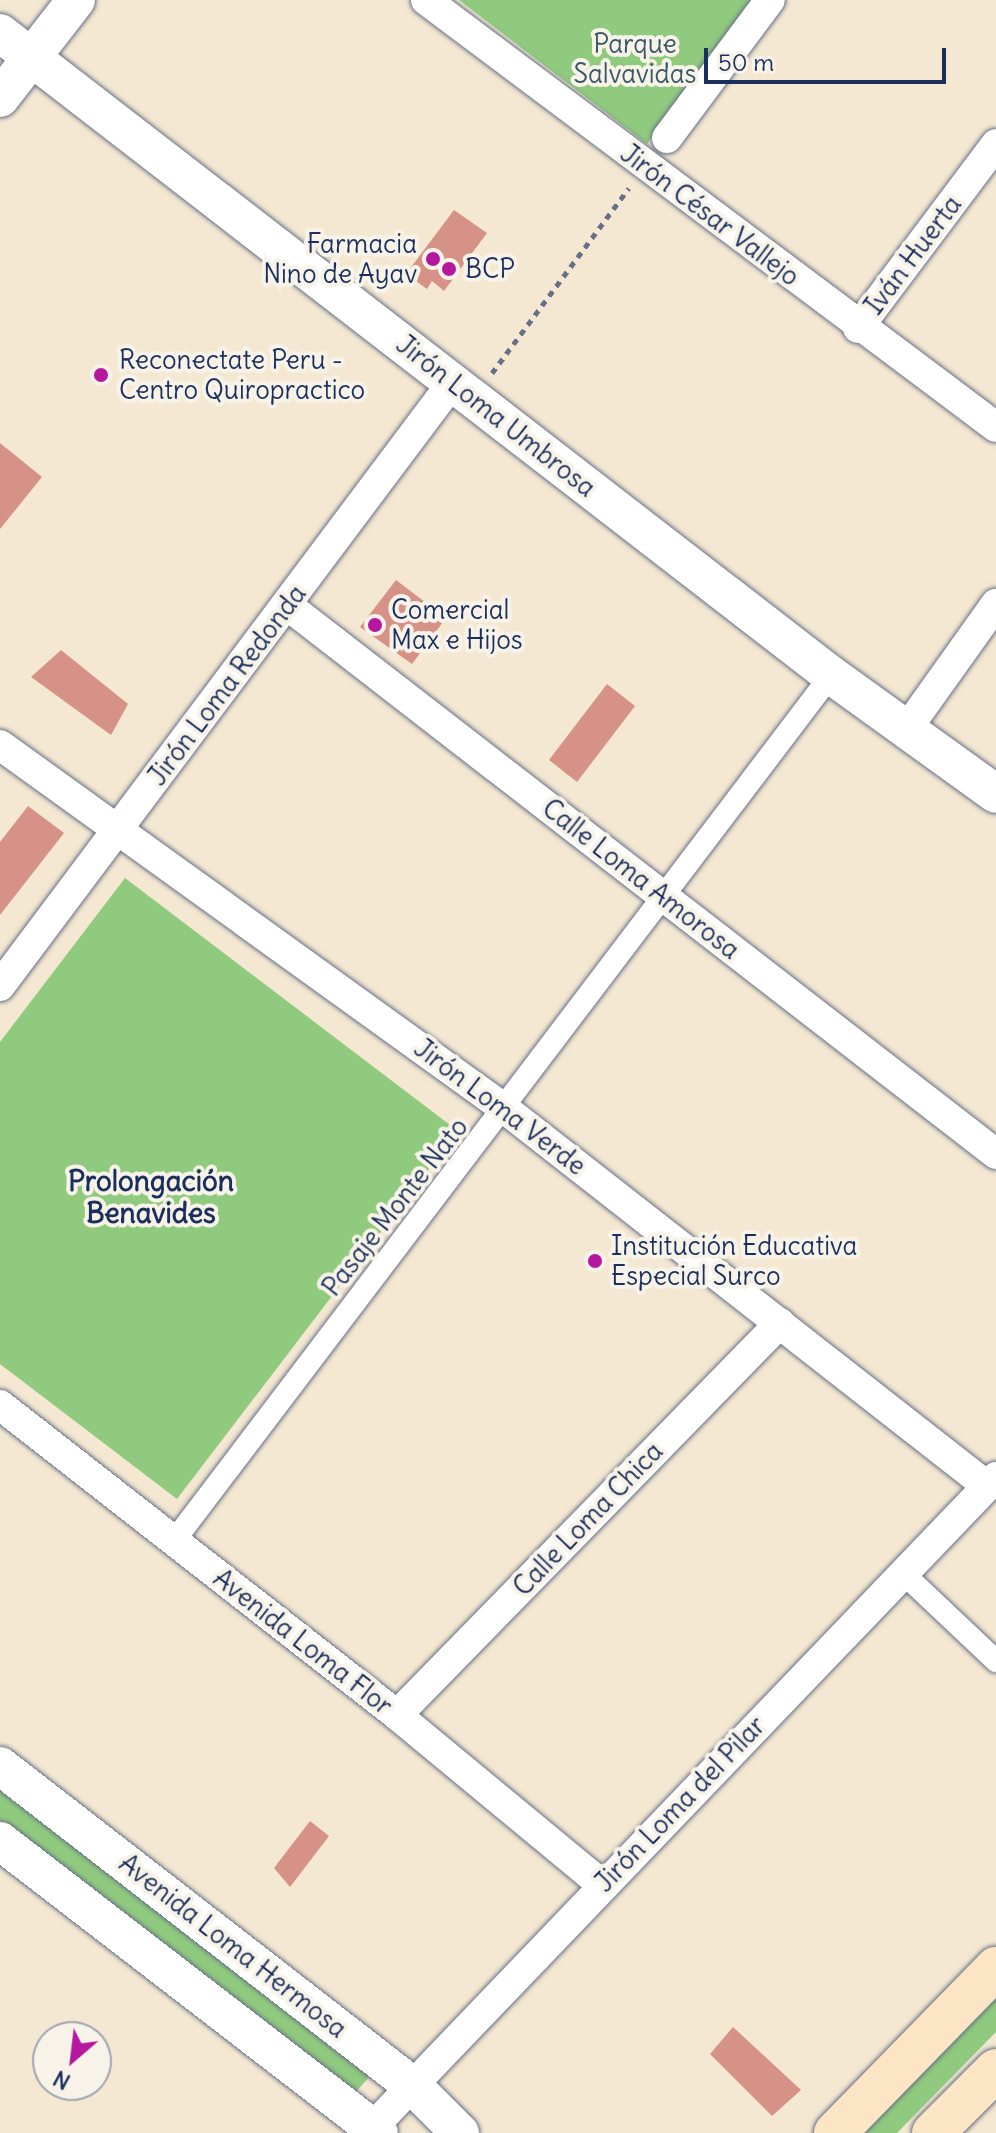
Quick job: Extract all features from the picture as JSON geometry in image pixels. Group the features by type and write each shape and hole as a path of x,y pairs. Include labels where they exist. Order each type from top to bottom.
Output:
{"main road":[{"path":"835,2133 996,1968"},
{"path":"933,2133 994,2077"}],"street":[{"path":"0,98 76,0"},
{"name":"Jirón César Vallejo","path":"426,0 858,328 996,427"},
{"path":"667,138 770,0"},
{"name":"Jirón Loma Umbrosa","path":"0,33 831,675 996,794"},
{"name":"Iván Huerta","path":"858,328 996,144"},
{"name":"Jirón Loma Redonda","path":"0,986 287,605 462,390"},
{"path":"906,730 996,604"},
{"name":"Calle Loma Amorosa","path":"287,605 996,1154"},
{"name":"Pasaje Monte Nato","path":"174,1541 505,1109 831,675"},
{"name":"Jirón Loma Verde","path":"0,745 505,1109 780,1323 992,1482"},
{"name":"Calle Loma Chica","path":"397,1715 780,1323"},
{"name":"Avenida Loma Flor","path":"0,1405 397,1715 601,1884"},
{"name":"Jirón Loma del Pilar","path":"373,2131 601,1884 992,1482"},
{"path":"904,1574 996,1661"},
{"name":"Avenida Loma Hermosa","path":"0,1766 414,2087 460,2133"},
{"path":"0,1841 373,2131"}],"path":[{"path":"462,390 630,187"}],"green space":[{"name":"Parque Salvavidas","path":"459,0 753,0 647,144"},
{"path":"125,878 458,1131 177,1499 0,1364 0,1042"},
{"path":"0,1785 371,2075 353,2095 0,1825"},
{"path":"996,1991 996,2032 897,2133 858,2133"}],"building":[{"path":"454,210 487,233 444,291 432,281 427,289 406,274"},
{"path":"0,443 42,477 0,529"},
{"path":"396,580 446,618 412,664 360,627"},
{"path":"61,650 128,704 111,735 31,677"},
{"path":"607,684 635,706 577,782 549,760"},
{"path":"28,806 64,833 0,915 0,842"},
{"path":"310,1821 329,1836 290,1887 274,1868"},
{"path":"733,2027 801,2090 772,2116 710,2054"}],"place":[{"name":"Farmacia Nino de Ayav","path":"433,259"},
{"name":"BCP","path":"449,269"},
{"name":"Reconectate Peru - Centro Quiropractico","path":"101,375"},
{"name":"Comercial Max e Hijos","path":"375,625"},
{"name":"Institución Educativa Especial Surco","path":"595,1261"}],"district":[{"name":"Prolongación Benavides","path":"151,1197"}]}
